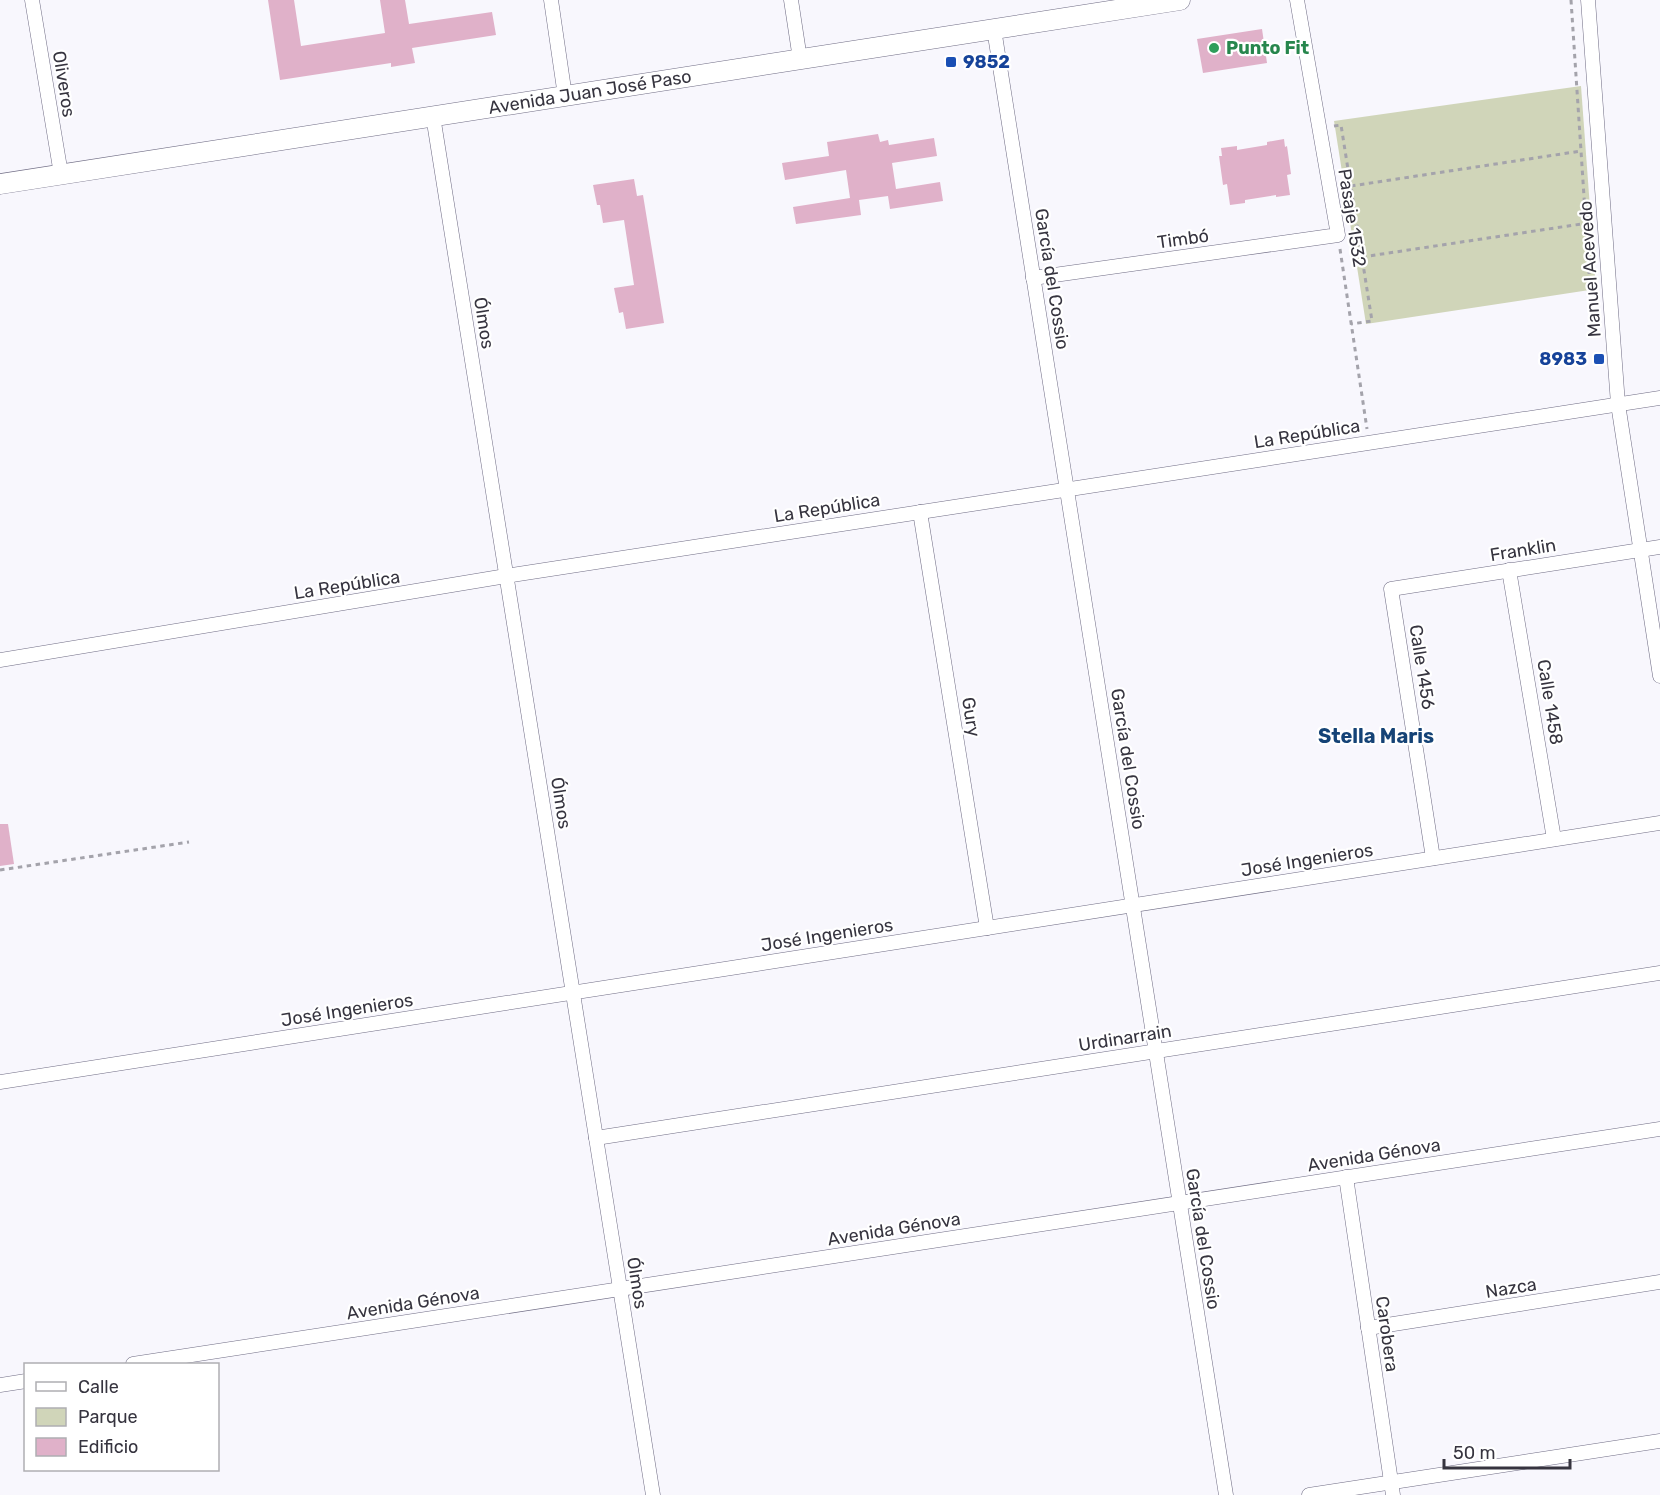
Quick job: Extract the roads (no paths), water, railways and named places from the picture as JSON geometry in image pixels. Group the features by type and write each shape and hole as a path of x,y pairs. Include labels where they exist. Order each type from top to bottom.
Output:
{"main road":[{"name":"Avenida Juan José Paso","path":"0,184 994,29 1098,6 1180,0"}],"street":[{"name":"Oliveros","path":"32,0 61,174"},
{"path":"551,0 565,96"},
{"path":"791,0 800,59"},
{"name":"Pasaje 1532","path":"1297,0 1338,236"},
{"name":"Manuel Acevedo","path":"1588,0 1617,404 1660,676"},
{"name":"García del Cossio","path":"994,29 1226,1495"},
{"name":"Ólmos","path":"433,116 653,1495"},
{"name":"Timbó","path":"1033,278 1338,236"},
{"name":"La República","path":"0,660 506,576 1660,398"},
{"name":"Gury","path":"920,512 987,928"},
{"name":"Franklin","path":"1391,589 1660,547"},
{"name":"Calle 1458","path":"1509,570 1554,839"},
{"name":"Calle 1456","path":"1391,589 1433,858"},
{"name":"José Ingenieros","path":"0,1082 1660,823"},
{"name":"Urdinarrain","path":"596,1138 1660,973"},
{"name":"Avenida Génova","path":"146,1363 1660,1129"},
{"name":"Carobera","path":"1346,1177 1392,1489"},
{"name":"Nazca","path":"1368,1328 1660,1282"},
{"path":"0,1385 24,1381"},
{"path":"1310,1495 1392,1489 1660,1441"}],"place":[{"name":"Punto Fit","path":"1214,48"},
{"name":"9852","path":"951,62"},
{"name":"8983","path":"1599,359"}],"district":[{"name":"Stella Maris","path":"1376,736"}]}
